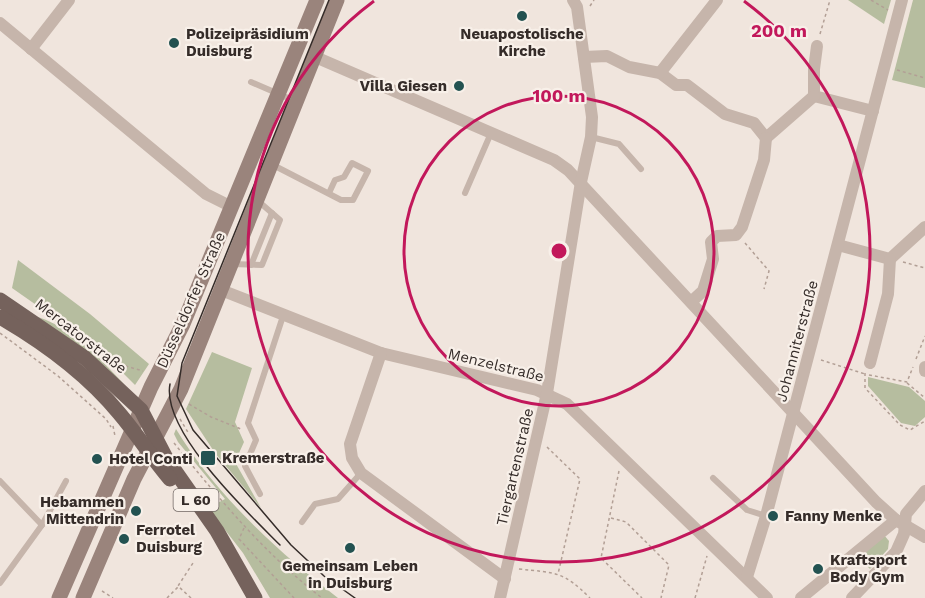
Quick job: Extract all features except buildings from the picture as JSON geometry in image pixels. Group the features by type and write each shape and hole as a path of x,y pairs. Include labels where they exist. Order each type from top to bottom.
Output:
{"main road":[{"name":"Düsseldorfer Straße","path":"59,598 141,410 183,324 318,0"},
{"name":"Düsseldorfer Straße","path":"83,598 121,507 148,452 164,438 230,264 337,0"},
{"name":"Mercatorstraße","path":"0,300 96,367 141,410 164,438"},
{"name":"Mercatorstraße","path":"1,323 78,372 120,413 148,452"},
{"name":"L 60","path":"164,438 166,458 217,531 255,598"},
{"name":"L 60","path":"148,452 235,565"}],"street":[{"path":"31,49 69,0"},
{"path":"660,72 717,0"},
{"name":"Johanniterstraße","path":"747,577 766,516 902,0"},
{"name":"Tiergartenstraße","path":"500,598 548,393 581,182 591,137 592,117 584,57 581,3"},
{"path":"0,23 206,194 232,207"},
{"path":"814,96 813,69 817,46"},
{"path":"314,56 554,160 581,182 876,502 900,522 925,537"},
{"path":"584,57 607,56 629,67 660,72 676,85 687,85 725,114 754,123 766,138"},
{"path":"814,96 873,111"},
{"path":"691,302 703,291 714,259 711,242 717,236 736,235 742,227 764,160 766,138 814,96"},
{"path":"870,363 888,294 890,259 925,227"},
{"path":"838,245 890,259"},
{"name":"Menzelstraße","path":"221,290 381,353 548,393 567,404 768,598"},
{"path":"1,323 17,319 43,336 56,337"},
{"path":"381,353 350,444 352,458 361,473 505,579"},
{"path":"801,598 844,562 900,522 925,491"},
{"path":"852,598 896,552 904,534 900,522"}],"lane":[{"path":"251,82 295,100"},
{"path":"465,193 491,133"},
{"path":"591,137 619,144 641,169"},
{"path":"270,163 341,200 353,200 368,171 352,163 344,177 335,180 329,193"},
{"path":"230,264 262,265 280,220 256,199"},
{"path":"251,265 272,213"},
{"path":"260,494 245,466 256,440 248,423 283,316"},
{"path":"302,522 315,504 338,500 361,473"},
{"path":"713,478 747,510 766,516"},
{"path":"0,481 42,525"},
{"path":"0,583 42,525 66,481"}],"path":[{"path":"581,3 594,0"},
{"path":"817,46 830,0"},
{"path":"871,0 890,11"},
{"path":"885,66 925,78"},
{"path":"736,235 769,271 764,289"},
{"path":"890,259 925,268"},
{"path":"1,323 106,419 112,428"},
{"path":"107,361 146,370"},
{"path":"870,363 864,374 865,388 904,428 916,428 925,421"},
{"path":"907,382 925,398"},
{"path":"183,400 238,429"},
{"path":"177,413 189,434"},
{"path":"164,438 245,526 296,577 322,598"},
{"path":"544,445 580,478 558,573"},
{"path":"620,467 601,558 642,598"},
{"path":"610,518 626,522 669,565 662,598"},
{"path":"245,526 240,539 294,598"},
{"path":"695,598 710,553"},
{"path":"167,598 193,563"},
{"path":"516,569 558,573 570,578 590,598"},
{"path":"178,586 191,598"},
{"path":"101,591 113,598"}],"green space":[{"path":"848,0 891,0 884,24"},
{"path":"913,0 925,0 925,88 892,80"},
{"path":"18,260 90,314 149,364 135,385 80,330 60,315 42,309 12,288"},
{"path":"38,317 64,329 75,337 125,385"},
{"path":"212,352 252,368 235,422 244,442 235,462 261,508 215,453 186,409"},
{"path":"868,377 909,387 925,401 925,417 915,426 901,423 868,386"},
{"path":"176,429 210,477 249,521 338,598 270,598 243,553 208,508 225,499 178,442 174,434"},
{"path":"884,535 889,541 888,549 870,569 858,557"}],"tram line":[{"path":"329,0 182,363 177,396 193,430 291,545 324,576 355,598"},
{"path":"170,384 171,403 179,424 192,447 229,492 280,545"}],"place":[{"name":"Neuapostolische Kirche","path":"522,16"},
{"name":"Polizeipräsidium Duisburg","path":"174,43"},
{"name":"Villa Giesen","path":"459,86"},
{"name":"Kremerstraße","path":"208,458"},
{"name":"Hotel Conti","path":"97,459"},
{"name":"Hebammen Mittendrin","path":"136,511"},
{"name":"Fanny Menke","path":"773,516"},
{"name":"Ferrotel Duisburg","path":"124,539"},
{"name":"Gemeinsam Leben in Duisburg","path":"350,548"},
{"name":"Kraftsport Body Gym","path":"818,569"}]}
